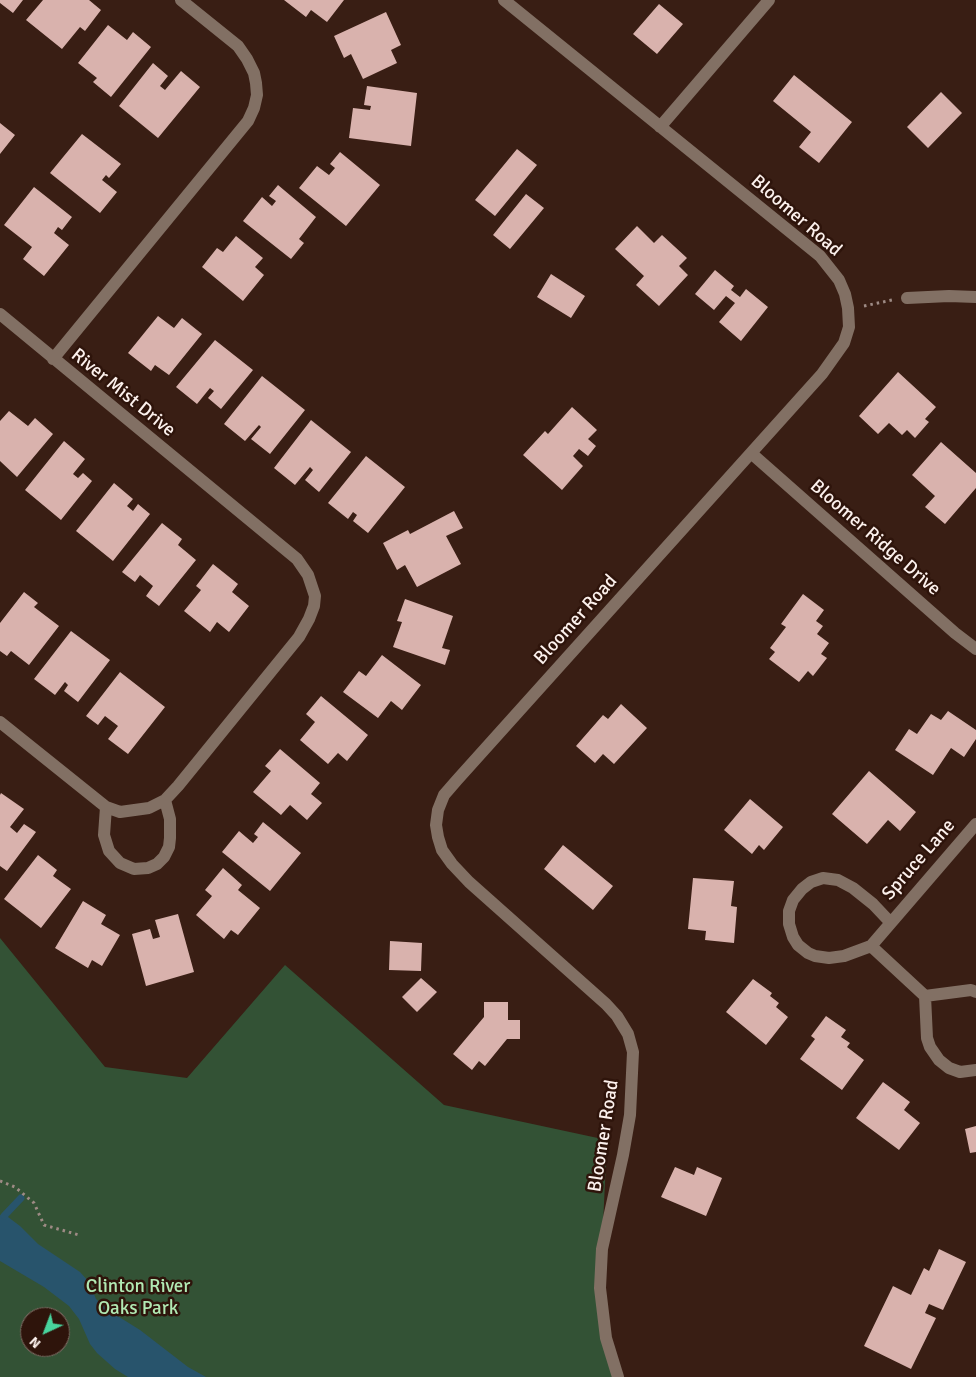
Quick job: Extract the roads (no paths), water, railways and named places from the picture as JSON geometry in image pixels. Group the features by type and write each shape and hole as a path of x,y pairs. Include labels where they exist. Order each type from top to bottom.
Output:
{"street":[{"name":"River Mist Drive","path":"0,722 106,807 120,812 149,808 165,800 299,637 314,606 314,590 308,575 297,558 53,359 248,121 254,108 257,95 256,83 254,73 247,59 238,46 181,0"},
{"name":"Bloomer Road","path":"504,0 820,256 839,280 848,308 849,327 844,343 822,374 457,780 444,795 438,810 436,824 438,837 442,850 452,864 469,882 606,1004 617,1016 628,1034 633,1052 630,1115 602,1249 600,1288 606,1338 618,1377"},
{"path":"660,127 769,0"},
{"path":"907,298 976,297"},
{"path":"0,314 53,359"},
{"name":"Bloomer Ridge Drive","path":"751,453 955,633 976,649"},
{"path":"106,807 104,836 108,852 120,863 134,869 148,868 157,864 164,857 169,847 170,818 165,800"},
{"name":"Spruce Lane","path":"890,922 873,904 853,888 838,880 823,878 812,882 802,889 793,900 789,911 789,924 793,937 808,953 814,956 829,958 844,956 871,946 976,824"},
{"path":"871,946 925,996 927,1038 930,1047 939,1060 949,1068 960,1072 976,1070"},
{"path":"925,996 971,990 976,992"}],"water":[{"path":"0,1215 8,1217 38,1244 80,1272 89,1282 96,1299 108,1310 140,1330 188,1367 206,1377 128,1377 115,1369 97,1353 90,1344 79,1319 69,1306 44,1287 0,1261"}],"waterway":[{"path":"4,1216 21,1198"}],"park label":[{"name":"Clinton River Oaks Park","path":"138,1298"}]}
